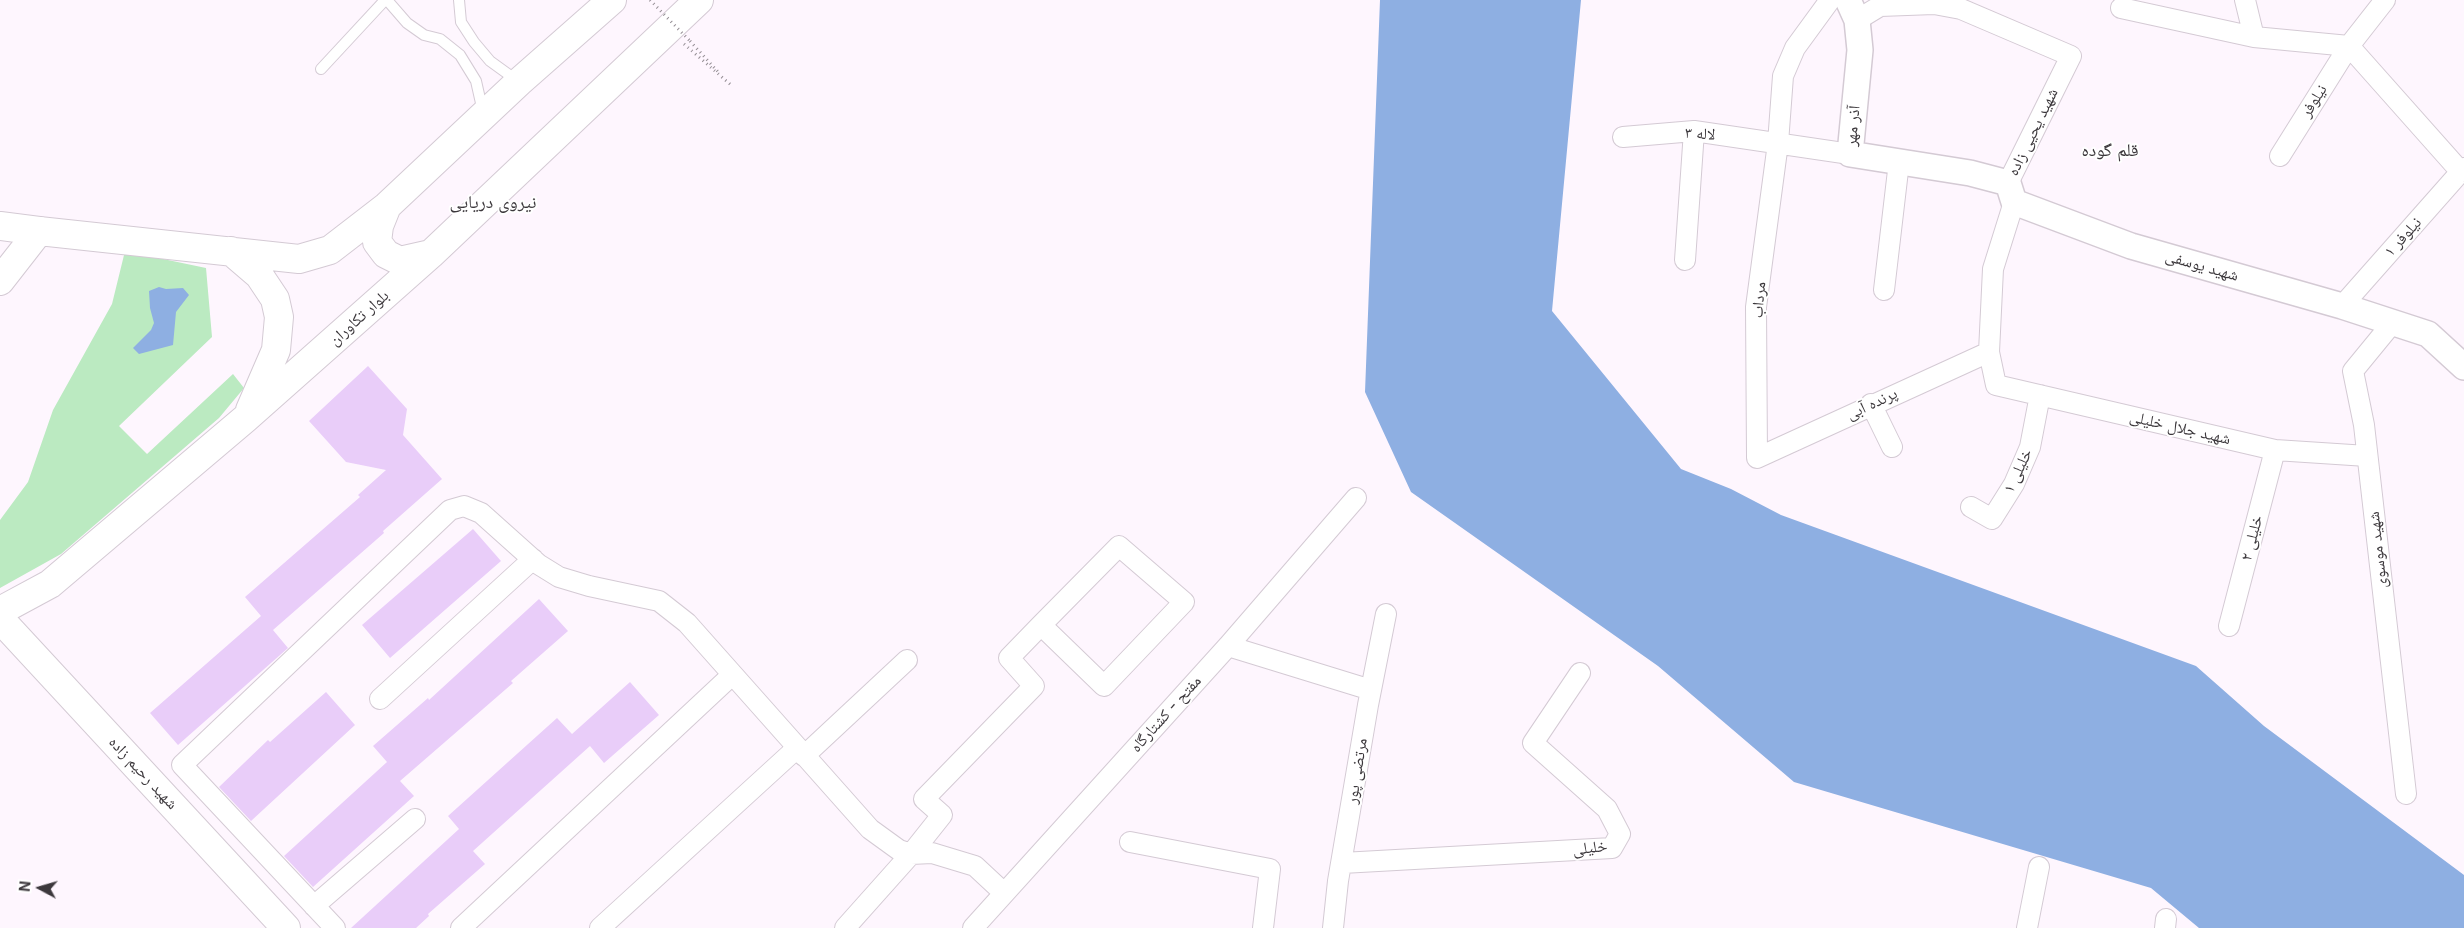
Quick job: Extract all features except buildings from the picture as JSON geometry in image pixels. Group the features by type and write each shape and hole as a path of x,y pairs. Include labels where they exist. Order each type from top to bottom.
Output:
{"main road":[{"path":"0,226 299,259 330,250 387,206 519,82 612,0"},
{"name":"بلوار تکاوران","path":"0,611 50,584 246,418 678,35 699,0"},
{"path":"387,206 379,226 377,242 386,254 400,260 432,254"},
{"path":"0,281 39,231"},
{"path":"231,251 259,275 275,299 279,317 276,350 246,418"},
{"name":"شهید رحیم زاده","path":"0,619 286,928"}],"street":[{"name":"مرداب","path":"1757,458 1756,307 1778,143 1783,76 1795,48 1830,0"},
{"path":"2245,0 2254,37"},
{"name":"نیلوفر","path":"2280,156 2348,46 2385,0"},
{"name":"شهید یحیی زاده","path":"1852,10 1880,6 1934,4 1961,9 2071,56 2011,192 1993,269 1989,352 1996,385"},
{"path":"2121,8 2254,37 2348,46 2462,170"},
{"name":"آذر مهر","path":"1852,10 1860,50 1850,154 1970,173 2011,192"},
{"name":"لاله ۳","path":"1623,137 1694,130 1850,154"},
{"path":"1685,260 1694,130"},
{"path":"1884,290 1899,162"},
{"name":"نیلوفر ۱","path":"2342,306 2462,170"},
{"name":"شهید یوسفی","path":"2011,192 2131,246 2394,321 2428,334 2464,366"},
{"name":"شهید موسوی","path":"2394,321 2353,371 2367,456 2406,794"},
{"name":"پرنده آبی","path":"1757,458 1871,404 1989,352"},
{"name":"شهید جلال خلیلی","path":"1996,385 2275,450 2367,456"},
{"name":"خلیلی ۱","path":"1971,506 1992,519 2014,484 2030,447 2040,395"},
{"path":"1871,404 1892,448"},
{"name":"خلیلی ۲","path":"2229,626 2275,450"},
{"name":"مفتح - کشتارگاه","path":"973,928 1228,646 1356,498"},
{"path":"335,928 182,765 450,510 464,506 481,513 533,559 559,577 589,586 659,601 687,623 800,752 870,828 899,850 911,854 932,853 975,866 1004,893"},
{"path":"845,928 911,854 942,815 924,799 1034,686 1008,658 1118,546 1184,602 1104,686 1041,625"},
{"path":"380,699 533,559"},
{"name":"مرتضی پور","path":"1333,928 1338,880 1386,614"},
{"path":"1228,646 1371,690"},
{"path":"600,928 907,660"},
{"name":"خلیلی","path":"1342,863 1612,848 1620,834 1606,809 1533,743 1580,673"},
{"path":"461,928 732,675"},
{"path":"314,906 414,819"},
{"path":"1130,842 1270,869 1263,928"},
{"path":"2027,928 2039,868"}],"lane":[{"path":"321,69 386,0 407,23 424,35 440,38 460,55 476,81 483,115"},
{"path":"459,0 461,22 474,42 490,61 519,82"}],"path":[{"path":"650,0 678,35 731,85 678,35"}],"green space":[{"path":"125,251 206,268 212,337 119,426 147,454 233,374 244,388 219,418 61,554 0,588 0,520 28,482 53,410 112,304"}],"water":[{"path":"1380,0 1581,0 1552,311 1681,469 1731,489 1781,515 2196,666 2264,726 2464,875 2464,928 2199,928 2151,888 1794,782 1658,666 1411,492 1365,392"},
{"path":"159,287 166,289 183,288 189,295 176,312 173,345 139,354 133,348 151,330 154,323 150,308 149,291"}],"district":[{"name":"قلم گوده","path":"2110,151"},
{"name":"نیروی دریایی","path":"493,203"}]}
